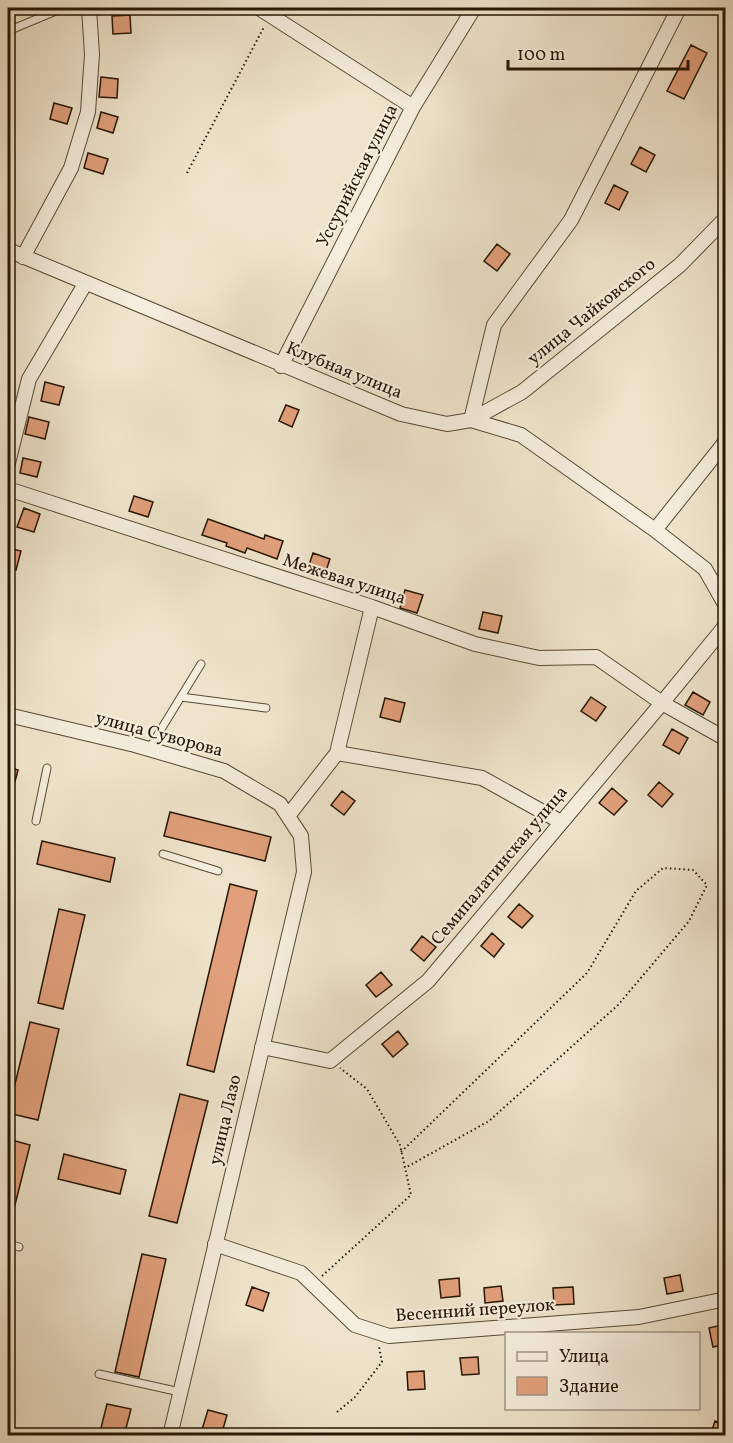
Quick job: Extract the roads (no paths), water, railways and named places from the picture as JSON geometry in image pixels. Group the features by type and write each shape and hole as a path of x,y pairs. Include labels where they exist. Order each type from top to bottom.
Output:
{"street":[{"path":"23,257 71,168 88,112 92,54 89,8"},
{"name":"Уссурийская улица","path":"281,366 413,107 474,8"},
{"path":"471,420 494,325 571,220 679,8"},
{"path":"265,11 413,107"},
{"name":"улица Чайковского","path":"471,420 522,392 680,265 726,218"},
{"name":"Клубная улица","path":"8,250 281,366 401,414 447,424 471,420 521,435 655,530 705,569 726,606"},
{"path":"8,463 29,379 85,284"},
{"path":"655,530 726,441"},
{"name":"Межевая улица","path":"8,489 372,607 475,645 539,658 596,657 662,703"},
{"path":"288,816 337,753 372,607"},
{"name":"Семипалатинская улица","path":"262,1047 330,1061 428,981 726,624"},
{"path":"662,703 726,739"},
{"name":"улица Суворова","path":"8,715 149,749 224,771 280,804 288,816"},
{"path":"337,753 482,778 561,822"},
{"name":"улица Лазо","path":"170,1436 304,872 301,836 288,816"},
{"name":"Весенний переулок","path":"215,1244 301,1273 355,1325 388,1336 639,1317 726,1299"}],"lane":[{"path":"8,31 63,8"},
{"path":"149,749 201,664"},
{"path":"181,697 266,708"},
{"path":"36,821 47,768"},
{"path":"163,854 218,871"},
{"path":"8,1244 19,1247"},
{"path":"99,1374 180,1392"}]}
